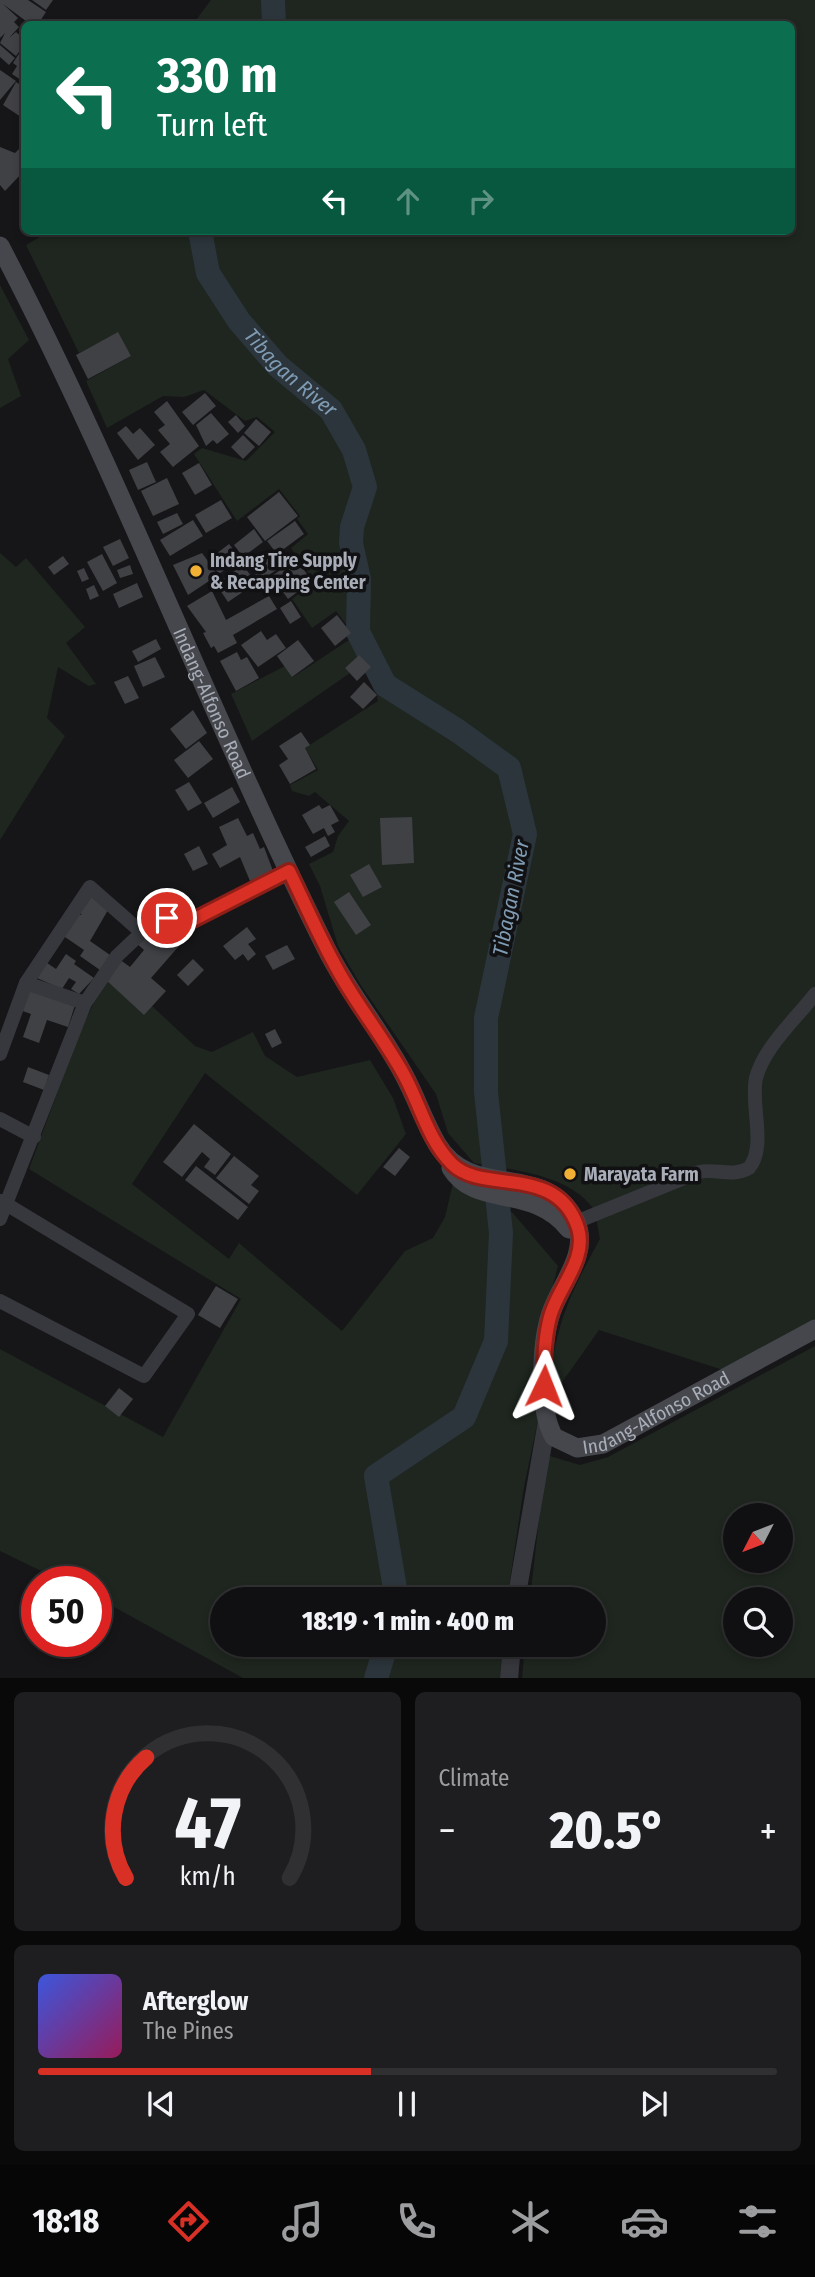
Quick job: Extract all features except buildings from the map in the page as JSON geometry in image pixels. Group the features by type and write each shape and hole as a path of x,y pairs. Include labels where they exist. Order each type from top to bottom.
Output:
{"main road":[{"name":"Indang-Alfonso Road","path":"0,246 81,410 289,871 335,965 399,1065 441,1150 457,1169 475,1182 530,1193 551,1193 576,1222"},
{"name":"Indang-Alfonso Road","path":"530,1193 559,1218 576,1241 578,1252"},
{"path":"547,1421 544,1386 549,1320 578,1252 580,1239 576,1222"},
{"name":"Indang-Alfonso Road","path":"547,1421 559,1442 577,1448 595,1447 815,1329"}],"street":[{"path":"0,1219 4,1202 34,1137 85,1003 106,969 140,931 158,919 191,921 289,871"},
{"path":"0,1054 26,983 90,887 140,931"},
{"path":"26,983 85,1003"},
{"path":"576,1222 699,1172 712,1170 733,1173 749,1168 755,1158 755,1084 759,1069 815,994"},
{"path":"0,1119 34,1137"},
{"path":"0,1301 144,1376 188,1314 4,1202"},
{"path":"518,1587 547,1421"},
{"path":"509,1678 511,1657"}],"shaded area":[{"path":"211,0 815,0 815,1319 723,1370 599,1330 558,1388 550,1381 561,1324 581,1274 600,1239 594,1210 581,1196 553,1180 474,1163 448,1133 436,1094 360,984 338,946 320,886 309,864 333,852 338,836 349,821 315,792 309,796 292,791 290,785 318,770 305,748 378,701 370,657 359,655 345,668 350,673 252,741 231,694 285,666 293,677 355,636 336,611 312,628 292,599 315,582 291,548 308,534 297,519 300,516 279,489 237,521 194,454 202,448 246,461 275,432 257,417 245,421 204,390 184,397 163,396 107,428 86,381 131,356 118,333 79,353 26,245 43,235 795,235 795,21 195,21"},
{"path":"0,285 29,340 8,359 21,396 0,408"},
{"path":"0,553 16,567 26,558 85,627 66,643 96,684 89,686 58,667 47,718 65,736 0,840"},
{"path":"105,979 152,1006 195,1046 212,1052 253,1032 265,1056 297,1077 370,1060 393,1098 406,1134 357,1195 205,1073 132,1184 229,1259 239,1243 342,1331 405,1251 433,1238 445,1217 454,1179 498,1203 499,1211 512,1212 558,1266 538,1342 538,1420 524,1487 509,1587 210,1587 210,1657 502,1657 500,1678 243,1678 112,1606 112,1566 31,1566 0,1551 0,1349 163,1437 241,1299 29,1169 79,1034"},
{"path":"815,1346 815,1678 522,1678 524,1657 606,1657 606,1587 531,1587 543,1483 550,1456 580,1465 608,1457"}],"waterway":[{"name":"Tibagan River","path":"273,0 274,21"},
{"name":"Tibagan River","path":"201,235 208,273 239,321 278,366 331,410 354,450 365,487 352,527 351,543 359,579 358,632 385,685 458,731 509,768 525,834 486,1018 486,1092 501,1233 496,1341 464,1417 376,1476 395,1587"},
{"name":"Tibagan River","path":"376,1678 382,1657"}],"place":[{"name":"Indang Tire Supply & Recapping Center","path":"196,571"},
{"name":"Marayata Farm","path":"570,1174"}],"route":[{"path":"167,918 189,922 289,871 335,965 392,1053 411,1088 431,1135 450,1161 457,1169 466,1173 541,1188 551,1193 566,1208 576,1222 580,1239 578,1252 549,1320 544,1386"}]}
